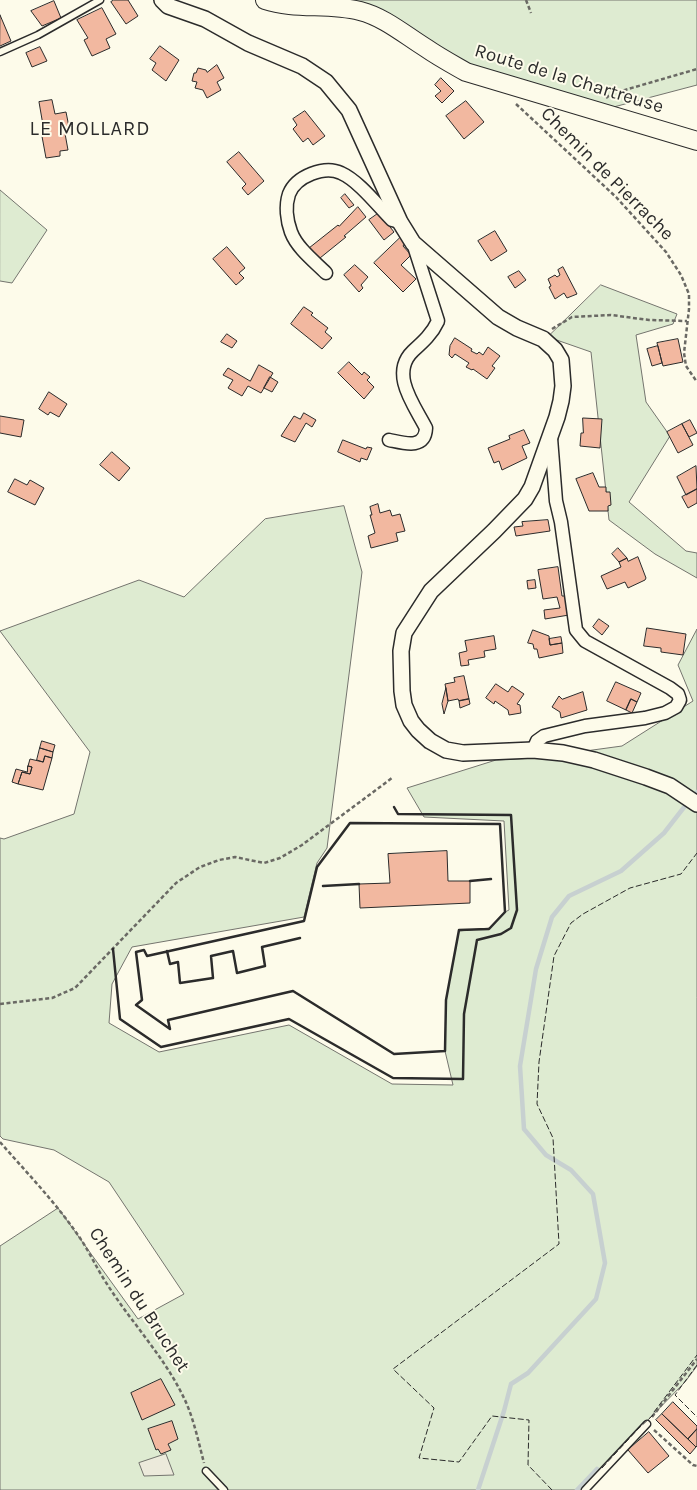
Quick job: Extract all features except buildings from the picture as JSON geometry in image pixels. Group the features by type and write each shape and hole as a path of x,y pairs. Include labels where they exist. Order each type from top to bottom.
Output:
{"main road":[{"name":"Route de la Chartreuse","path":"265,0 279,4 335,7 360,11 389,24 440,58 466,72 697,141"}],"street":[{"path":"162,0 168,6 205,20 248,43 302,66 326,82 349,110 400,222 413,243 438,321 433,332 408,357 403,370 404,386 426,428 425,439 414,443 389,440"},
{"path":"326,273 297,242 291,232 287,213 290,191 308,176 318,171 332,169 341,172 350,178 392,220 400,222"},
{"path":"413,243 498,318 543,339 555,350 561,360 563,386 557,417 532,487 525,499 431,591 404,633 400,651 402,691 404,705 411,721 430,741 446,750 463,753 533,750 563,753 594,760 646,776 670,786 697,804"},
{"path":"533,750 537,741 544,736 578,727 645,718 665,713 676,707 680,700 678,694 670,688 585,641 576,630 561,522 556,501 550,433"}],"lane":[{"path":"0,52 38,35 100,0"},
{"path":"585,1490 647,1424"},
{"path":"206,1471 224,1490"}],"path":[{"path":"526,0 531,13"},
{"path":"590,109 611,94 697,69"},
{"name":"Chemin de Pierrache","path":"510,99 616,197 666,252 681,275 688,294 689,309 684,353 686,366 697,382"},
{"path":"543,339 548,331 572,317 610,314 649,320 687,321"},
{"path":"0,1004 52,998 75,988 176,883 200,867 219,860 235,857 264,863 280,858 302,845 392,778"},
{"name":"Chemin du Bruchet","path":"0,1142 58,1208 81,1239 107,1285 143,1332 169,1373 182,1394 196,1432 206,1471"},
{"path":"697,1359 647,1424 693,1465 697,1466"}],"green space":[{"path":"273,0 697,0 697,85 606,109 491,77 404,28"},
{"path":"0,190 47,230 12,283 0,281"},
{"path":"601,285 677,314 673,324 636,335 646,402 670,436 629,502 686,551 697,553 697,578 655,554 609,520 591,352 548,337"},
{"path":"344,506 362,572 327,848 317,863 304,917 132,947 112,984 109,1023 159,1052 289,1025 392,1084 453,1085 445,1051 446,1000 459,931 489,928 509,910 504,821 424,817 407,788 496,760 534,758 622,746 693,701 678,665 697,629 697,1366 685,1382 584,1490 0,1490 0,1246 58,1208 138,1319 184,1294 109,1182 54,1150 3,1139 0,1136 0,838 4,839 74,814 90,752 0,631 139,580 184,597 265,519"}],"shaded area":[{"path":"166,1454 174,1475 144,1476 139,1463"}],"waterway":[{"path":"478,1490 511,1384 528,1373 596,1299 605,1263 593,1194 571,1170 546,1155 524,1129 520,1066 536,969 552,917 569,896 621,871 664,833 685,806"},
{"path":"577,1490 597,1469"}],"fence":[{"path":"552,1490 528,1465 529,1420 492,1416 459,1462 419,1458 434,1408 393,1369 559,1244 553,1138 537,1104 539,1062 554,956 571,923 583,914 630,888 681,874 697,853"},
{"path":"602,1468 653,1415 697,1355"},
{"path":"697,1365 675,1395 697,1417"}],"wall":[{"path":"113,949 120,1019 161,1047 289,1019 393,1078 463,1079 464,1014 477,940 501,934 511,928 517,910 511,815 398,814 394,807"},
{"path":"350,823 500,824 505,912 489,929 459,930 446,1000 445,1051 394,1054 293,991 168,1020 170,1029 136,1005 142,1000 136,952 144,950 147,956 304,921 317,867 350,823"},
{"path":"470,881 491,879"},
{"path":"323,886 359,884"},
{"path":"167,951 170,964 178,962 180,983 213,978 211,956 233,951 237,973 265,966 262,947 300,938"}],"district":[{"name":"LE MOLLARD","path":"90,129"}]}
